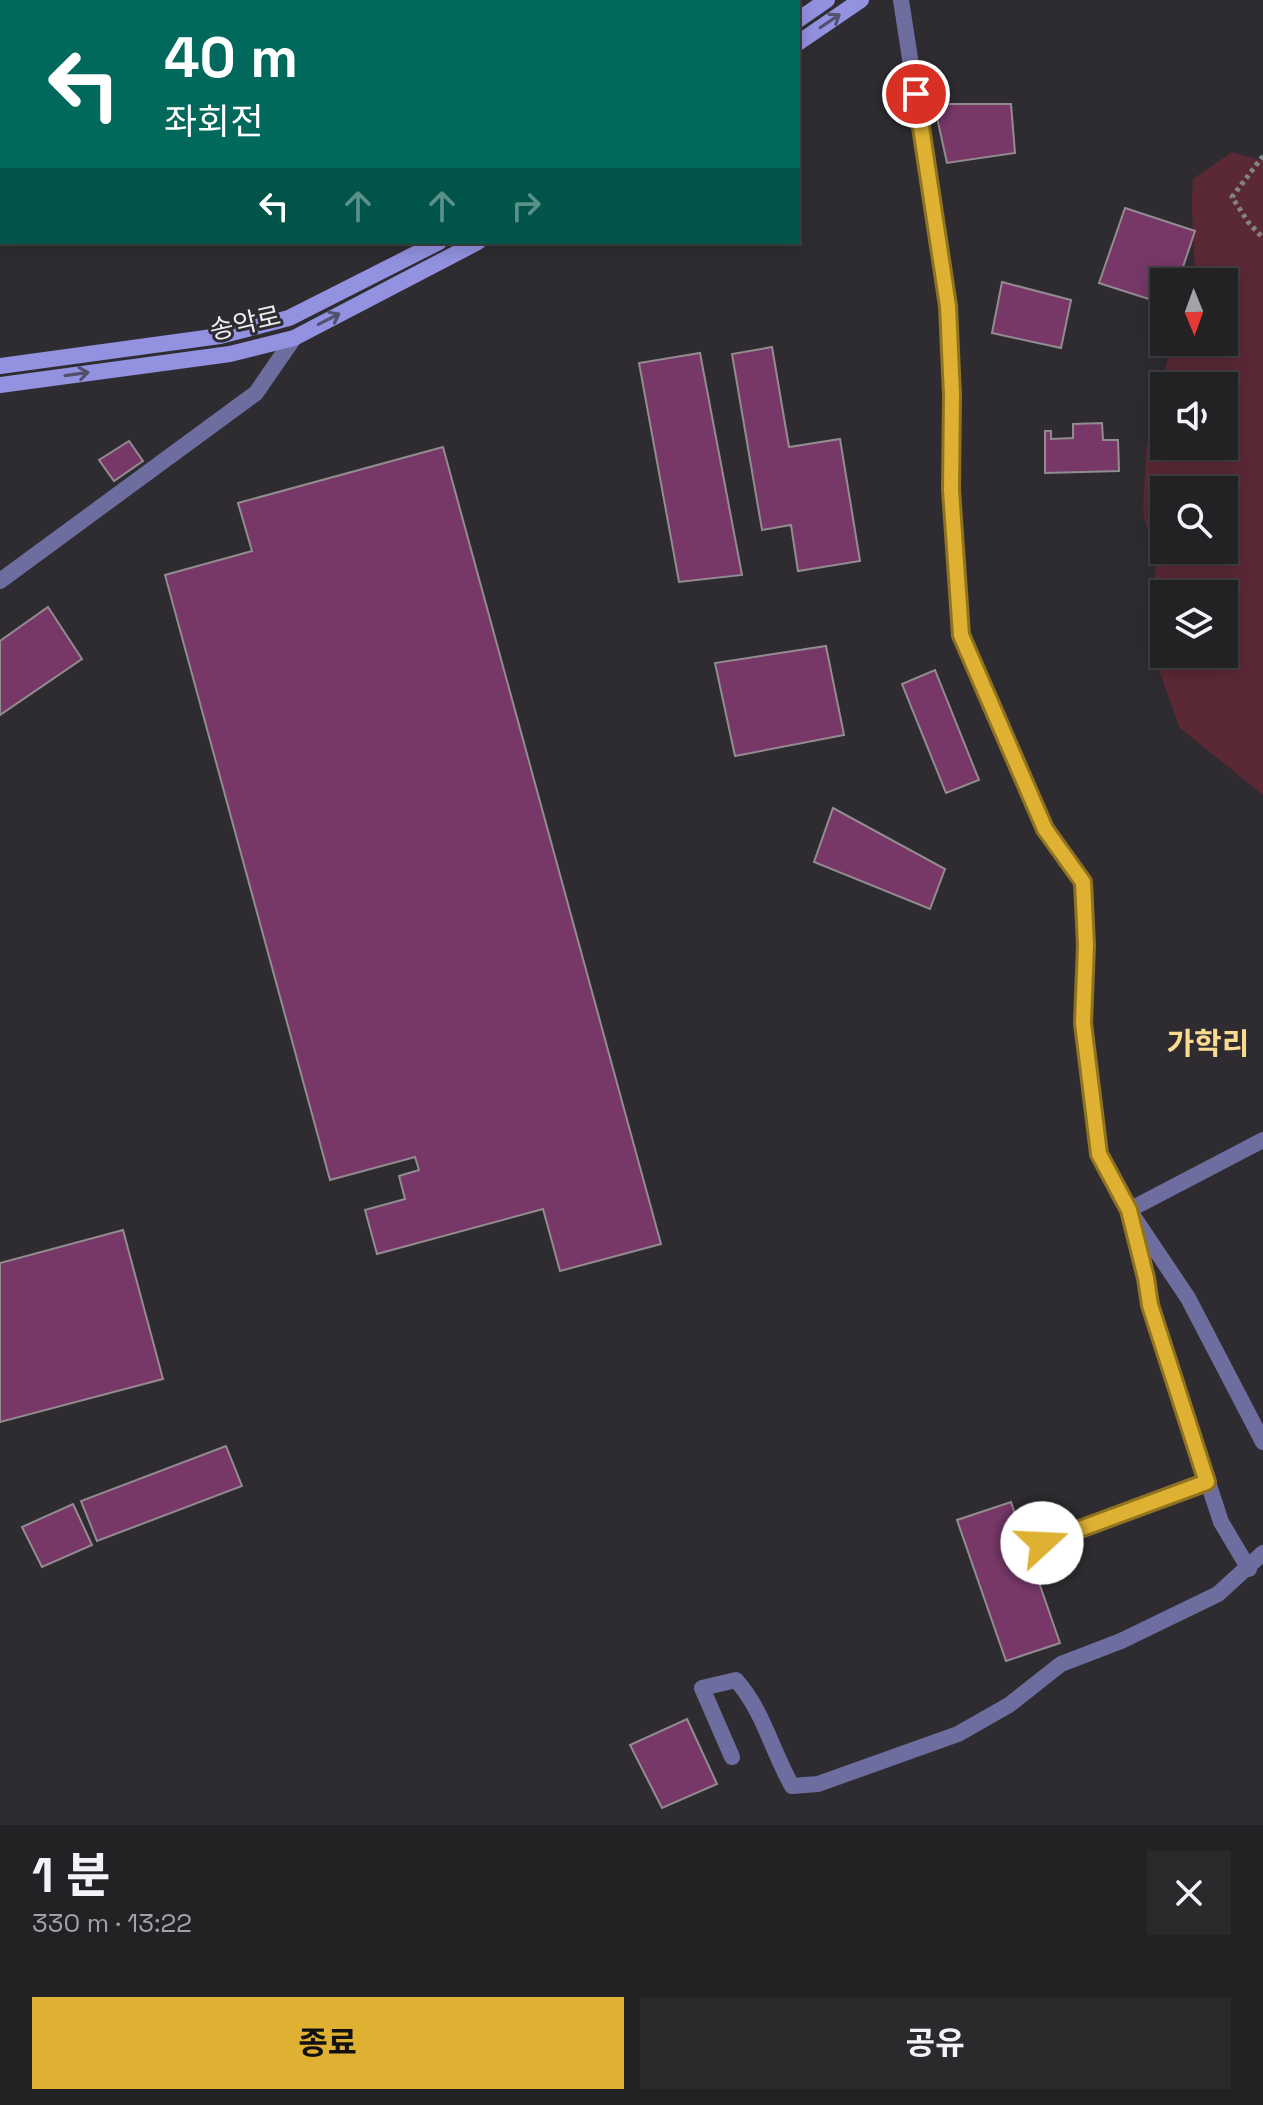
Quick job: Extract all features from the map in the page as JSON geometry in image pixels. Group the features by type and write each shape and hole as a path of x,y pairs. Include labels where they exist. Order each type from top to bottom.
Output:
{"main road":[{"path":"800,19 827,0"},
{"path":"800,42 861,0"},
{"path":"0,366 220,336 289,318 435,244"},
{"name":"송악로","path":"0,385 230,354 294,338 474,244"}],"street":[{"path":"901,0 948,306 952,395 951,490 961,635 1045,829 1083,882 1086,945 1083,1023 1099,1154 1129,1210 1188,1298 1263,1442"},
{"path":"0,581 256,393 294,338"},
{"path":"1129,1210 1263,1140"},
{"path":"1129,1210 1150,1305 1207,1482 1221,1522 1249,1569"},
{"path":"1042,1543 1207,1482"},
{"path":"732,1757 702,1688 736,1680 752,1698 779,1764 792,1786 818,1784 958,1734 1009,1705 1061,1664 1121,1641 1218,1594 1263,1553"}],"path":[{"path":"1263,156 1232,197 1263,238"}],"shaded area":[{"path":"1232,152 1263,161 1263,795 1180,728 1158,668 1238,668 1238,580 1154,580 1156,564 1238,564 1238,476 1150,476 1150,539 1143,513 1146,448 1150,432 1150,460 1238,460 1238,372 1165,372 1169,356 1238,356 1238,268 1194,268 1193,179"}],"building":[{"path":"934,104 1011,104 1015,153 947,163"},
{"path":"1125,208 1195,231 1183,268 1150,268 1150,299 1099,283"},
{"path":"1002,282 1071,300 1061,348 992,333"},
{"path":"772,347 789,447 840,439 860,561 798,571 791,525 762,530 732,354"},
{"path":"700,353 742,575 679,582 639,363"},
{"path":"1102,423 1103,440 1118,440 1119,471 1045,473 1045,431 1051,431 1051,439 1073,438 1073,424"},
{"path":"129,441 143,461 114,481 99,460"},
{"path":"443,447 661,1244 560,1271 543,1209 377,1254 365,1210 405,1199 399,1176 419,1170 415,1157 330,1180 165,575 252,551 238,503"},
{"path":"48,607 82,659 0,715 0,641"},
{"path":"826,646 844,735 735,756 715,663"},
{"path":"935,670 979,780 946,793 902,684"},
{"path":"833,808 945,869 930,909 814,862"},
{"path":"123,1230 163,1379 0,1422 0,1263"},
{"path":"226,1446 242,1486 97,1541 81,1501"},
{"path":"1011,1502 1060,1643 1006,1661 957,1520"},
{"path":"73,1504 92,1545 42,1567 22,1527"},
{"path":"687,1719 717,1784 662,1808 630,1745"}],"district":[{"name":"가학리","path":"1208,1044"}],"route":[{"path":"916,94 948,306 952,395 951,490 961,635 1045,829 1083,882 1086,945 1083,1023 1099,1154 1129,1210 1150,1305 1207,1482 1042,1543"}]}
